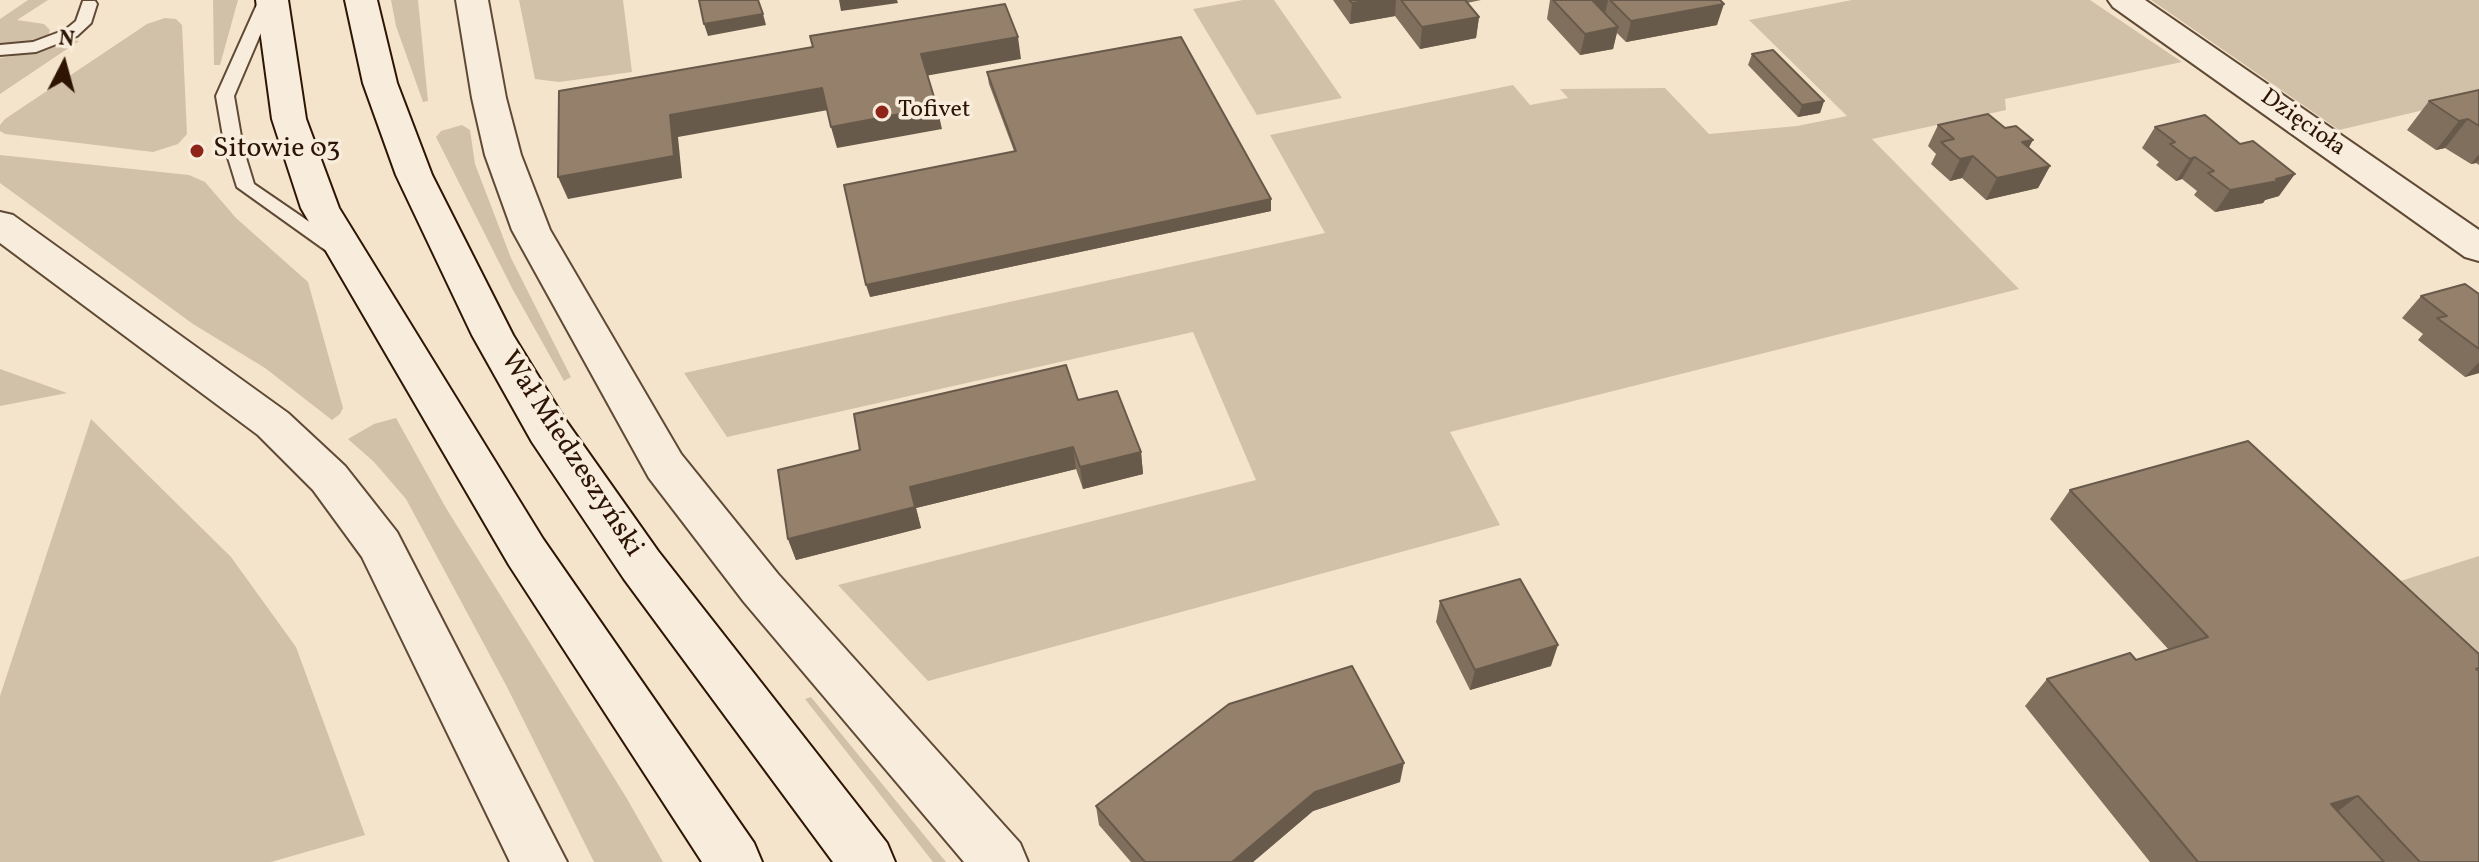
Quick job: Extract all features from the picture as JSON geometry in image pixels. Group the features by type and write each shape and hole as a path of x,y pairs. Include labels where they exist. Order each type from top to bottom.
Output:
{"street":[{"path":"269,0 280,72 298,152 320,208 526,552 734,862"},
{"name":"Wał Miedzeszyński","path":"361,0 380,83 414,175 493,335 548,430 641,565 867,862"},
{"path":"472,0 485,81 503,155 531,230 665,466 761,588 1000,862"},
{"name":"Dzięcioła","path":"2124,0 2479,248"},
{"path":"0,224 273,424 329,478 380,545 539,862"}],"lane":[{"path":"269,0 225,96 234,148 246,187 351,259"},
{"path":"0,50 36,47 71,33 83,23 89,4"}],"shaded area":[{"path":"28,0 48,0 17,20 44,24 50,30 47,39 0,46 0,19"},
{"path":"213,0 238,0 220,65 214,65"},
{"path":"391,0 418,0 428,101 423,102 396,26"},
{"path":"519,0 623,0 632,72 559,82 535,79"},
{"path":"1243,0 1274,0 1342,98 1257,115 1193,9"},
{"path":"1852,0 2090,0 2182,62 2005,99 2006,110 1872,139 2019,289 1450,432 1500,525 928,681 838,585 1256,480 1193,332 727,437 684,373 1325,233 1270,135 1513,85 1530,105 1568,98 1560,89 1665,88 1709,134 1797,126 1847,116 1749,20"},
{"path":"2151,0 2479,0 2479,97 2339,130"},
{"path":"165,18 176,19 182,25 187,134 178,144 153,152 0,131 5,119 147,24"},
{"path":"72,40 79,41 0,94 0,58 42,51"},
{"path":"462,125 470,130 475,164 511,258 571,377 564,381 513,290 436,137 441,131"},
{"path":"0,155 189,175 205,182 236,218 308,282 343,408 340,414 332,420 265,368 193,324 0,183"},
{"path":"0,369 67,393 0,406"},
{"path":"396,418 446,508 626,797 663,862 594,862 507,687 406,499 374,462 348,439 374,424"},
{"path":"91,419 231,557 296,647 365,835 271,862 0,862 0,696"},
{"path":"2479,556 2479,674 2385,586"},
{"path":"811,697 946,862 933,862 805,699"}],"building":[{"path":"699,0 758,0 763,14 704,24"},
{"path":"1401,0 1465,0 1479,17 1422,27"},
{"path":"1553,0 1601,0 1593,1 1618,27 1585,34"},
{"path":"1610,0 1720,0 1724,4 1631,21"},
{"path":"1005,4 1018,37 921,54 937,107 831,127 822,88 670,115 674,156 558,177 559,91 813,47 810,36"},
{"path":"1181,37 1271,199 866,285 844,185 1016,151 987,72"},
{"path":"1773,50 1824,101 1802,105 1752,54"},
{"path":"2479,90 2479,126 2468,119 2459,121 2429,101"},
{"path":"1988,114 2005,128 2016,126 2033,140 2022,142 2050,166 1997,178 1973,156 1960,159 1941,142 1954,139 1938,125"},
{"path":"2205,115 2240,144 2253,141 2295,174 2276,179 2278,181 2230,190 2208,173 2214,171 2195,157 2190,159 2170,144 2175,142 2155,127"},
{"path":"2465,284 2479,294 2479,349 2437,318 2447,316 2421,296"},
{"path":"1066,365 1078,400 1117,391 1141,452 1080,467 1073,447 910,487 915,507 788,539 778,470 860,450 854,414"},
{"path":"2248,441 2479,654 2479,668 2476,669 2479,671 2479,862 2420,862 2358,796 2331,804 2384,862 2198,862 2047,679 2130,653 2136,660 2208,637 2070,490"},
{"path":"1520,579 1558,645 1475,670 1440,601"},
{"path":"1352,666 1404,763 1315,792 1232,862 1145,862 1096,806 1229,704"}],"place":[{"name":"Tofivet","path":"882,112"},
{"name":"Sitowie 03","path":"197,151"}]}
